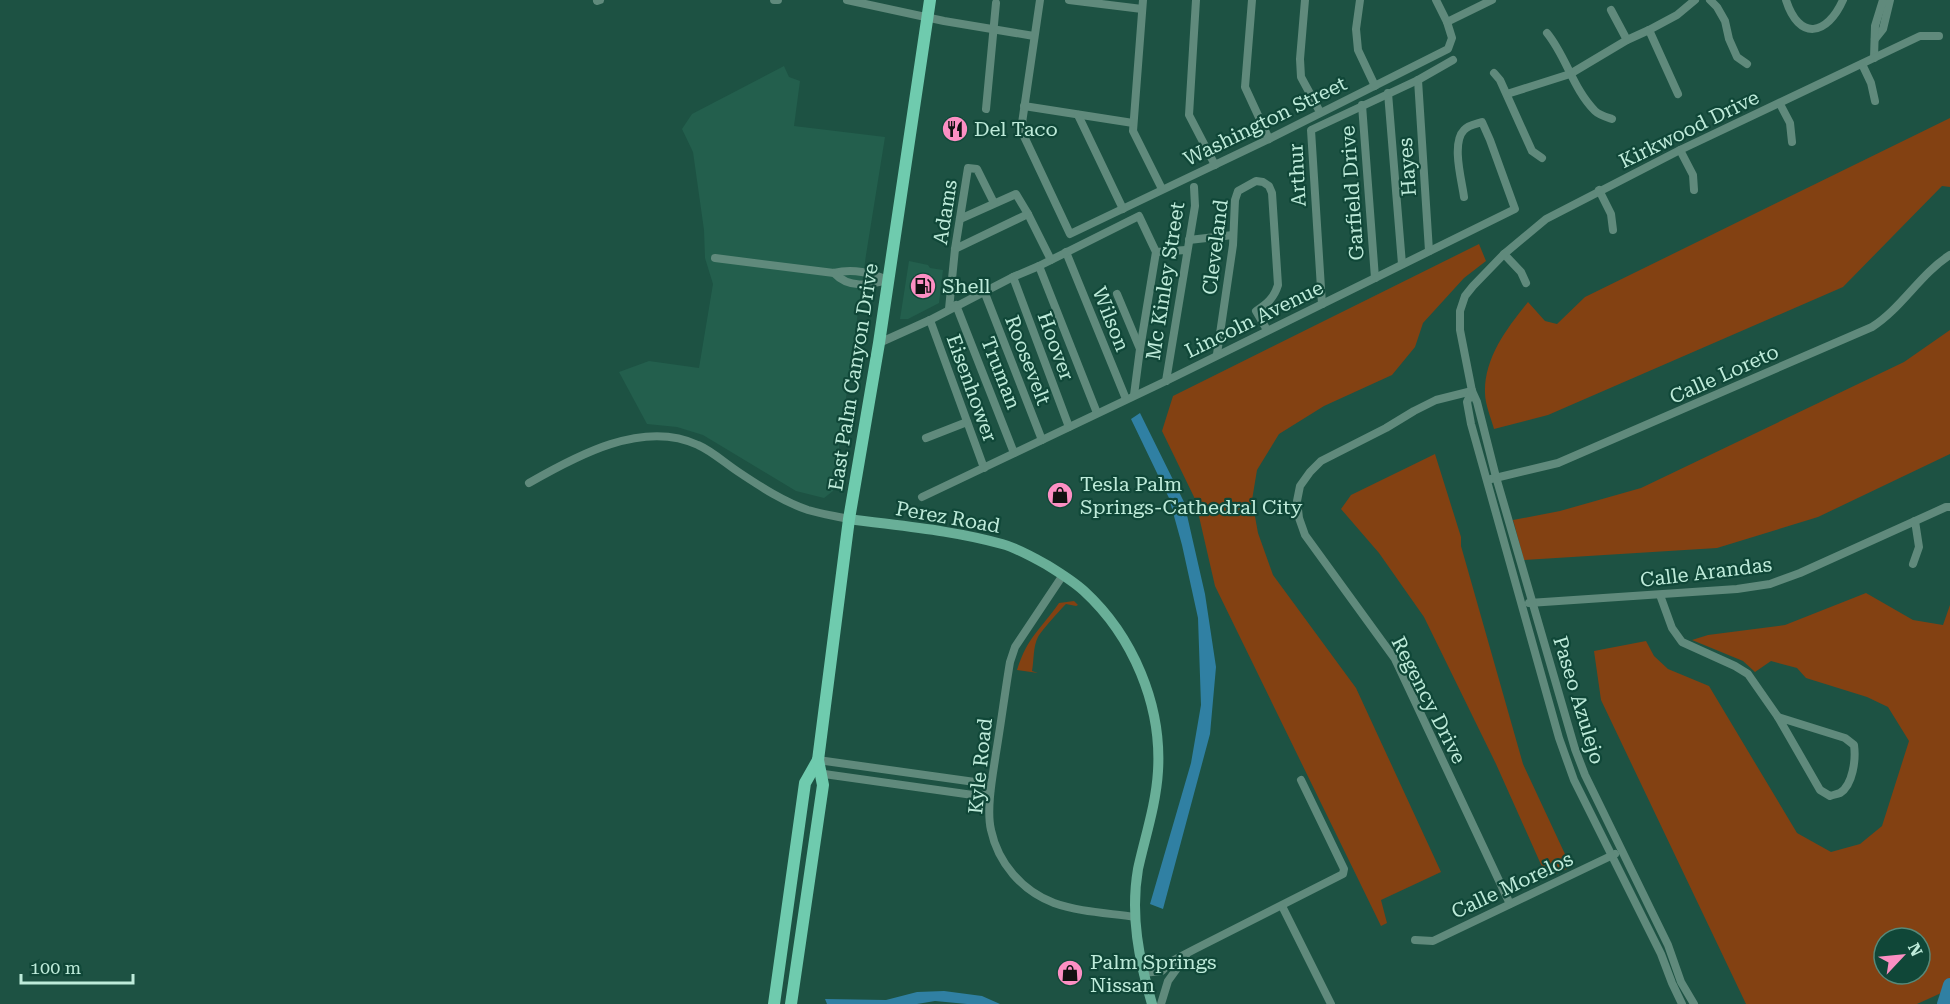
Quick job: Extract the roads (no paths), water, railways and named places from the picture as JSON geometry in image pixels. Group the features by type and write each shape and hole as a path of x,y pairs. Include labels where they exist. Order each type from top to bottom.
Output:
{"main road":[{"name":"East Palm Canyon Drive","path":"774,1004 806,783 816,773 849,519 879,342 930,0"},
{"name":"Perez Road","path":"849,519 1004,544 1036,559 1084,591 1105,612 1121,635 1143,678 1154,712 1157,742 1158,771 1154,800 1138,870 1135,894 1135,917 1143,974 1152,1004"},
{"path":"791,1004 823,785 816,773"}],"street":[{"path":"848,0 928,18 1034,36"},
{"path":"1040,0 1024,106 1133,123"},
{"path":"1069,0 1142,9"},
{"path":"1143,0 1133,131 1162,189"},
{"path":"1196,0 1189,115 1215,165"},
{"path":"1252,0 1245,87 1269,139"},
{"path":"1305,0 1300,59 1301,77 1320,112"},
{"path":"1360,0 1356,29 1358,50 1375,86"},
{"path":"1436,0 1447,22 1492,0"},
{"path":"1507,94 1570,74 1627,39 1677,15 1695,0"},
{"path":"1710,0 1725,21 1732,49 1737,57 1747,64"},
{"path":"1786,0 1796,21 1804,28 1813,30 1821,28 1829,21 1839,10 1843,0"},
{"path":"1874,58 1875,26 1883,0"},
{"path":"1875,39 1883,29 1890,0"},
{"path":"986,109 996,3"},
{"path":"1611,10 1627,39"},
{"name":"Washington Street","path":"1024,106 1021,130 1070,234 1269,139 1448,49 1452,38 1447,22"},
{"path":"1649,30 1678,94"},
{"path":"1547,33 1555,42 1570,74 1596,113 1612,119"},
{"name":"Kirkwood Drive","path":"1473,286 1504,254 1546,219 1599,190 1920,36 1939,36"},
{"name":"Arthur","path":"1322,304 1311,130 1418,80 1453,60"},
{"path":"1862,64 1871,83 1875,101"},
{"path":"1494,73 1507,94 1532,151 1542,158"},
{"name":"Hayes","path":"1418,80 1429,251"},
{"path":"1388,93 1402,264"},
{"path":"1780,104 1790,123 1792,142"},
{"name":"Garfield Drive","path":"1362,105 1375,278"},
{"path":"1078,115 1123,209"},
{"name":"Lincoln Avenue","path":"922,497 1166,381 1515,209 1482,122 1463,130 1459,140 1458,156 1464,197"},
{"path":"1680,150 1694,174 1694,190"},
{"name":"Adams","path":"953,307 955,249 968,168 977,169 994,204"},
{"name":"Cleveland","path":"1217,354 1233,235 1234,200 1238,191 1256,181 1269,186 1272,193 1278,285 1275,295 1256,311 1267,330"},
{"name":"Mc Kinley Street","path":"1166,381 1195,206 1194,187"},
{"path":"1599,190 1611,214 1613,230"},
{"path":"960,219 1016,194 1051,260"},
{"path":"955,249 1028,214"},
{"path":"879,342 930,320 984,291 1139,216 1156,252 1134,395"},
{"path":"1189,240 1233,235"},
{"path":"1156,252 1186,250"},
{"name":"Wilson","path":"1066,252 1125,399"},
{"path":"1504,254 1521,272 1526,283"},
{"name":"Calle Loreto","path":"1487,480 1566,459 1872,327 1885,319 1935,265 1950,255"},
{"path":"715,258 834,273 849,270 869,273 888,280"},
{"path":"1039,266 1097,413"},
{"path":"834,273 844,282 868,285 888,280"},
{"name":"Hoover","path":"1013,277 1069,427"},
{"name":"Paseo Azulejo","path":"1473,286 1465,296 1460,311 1460,330 1472,391 1575,749 1585,775 1668,945 1681,982 1694,1004"},
{"name":"Roosevelt","path":"984,291 1042,440"},
{"path":"1117,294 1140,349"},
{"name":"Truman","path":"953,307 1014,453"},
{"name":"Eisenhower","path":"930,320 984,468"},
{"name":"Paseo Azulejo","path":"1472,391 1467,402 1469,413 1559,738 1574,780 1661,954 1682,1004"},
{"name":"Regency Drive","path":"1472,391 1436,400 1320,461 1300,486 1297,501 1299,518 1305,535 1395,659 1510,904"},
{"path":"926,438 967,422"},
{"name":"Perez Road","path":"529,483 567,461 605,445 643,437 670,437 698,444 741,474 788,502 810,510 849,519"},
{"name":"Calle Arandas","path":"1522,604 1737,589 1770,584 1950,507"},
{"path":"1913,564 1919,547 1915,521"},
{"name":"Kyle Road","path":"1063,575 1015,647 1010,662 990,791 990,829 1001,856 1015,878 1033,892 1052,902 1074,908 1135,917"},
{"path":"1660,595 1672,628 1682,642 1748,674 1778,717 1820,790 1830,796 1841,792 1848,785 1855,754 1854,745 1845,738 1778,717"},
{"path":"816,773 980,796 990,791 982,783 818,760"},
{"path":"1143,974 1162,971 1172,961 1344,872 1301,780"},
{"name":"Calle Morelos","path":"1415,940 1433,941 1622,851"},
{"path":"1282,906 1330,1004"},
{"path":"1161,1004 1168,981 1189,952"}],"water":[{"path":"1140,413 1184,502 1205,594 1216,667 1210,734 1163,909 1150,904 1191,763 1201,705 1198,618 1169,498 1131,419"},
{"path":"944,991 982,996 1000,1004 935,1001 917,1004 827,1004 825,999 886,1000 917,992"}],"waterway":[{"path":"1944,1004 1950,985"}],"place":[{"name":"Del Taco","path":"955,129"},
{"name":"Shell","path":"923,286"},
{"name":"Tesla Palm Springs-Cathedral City","path":"1060,495"},
{"name":"Palm Springs Nissan","path":"1070,973"}]}
